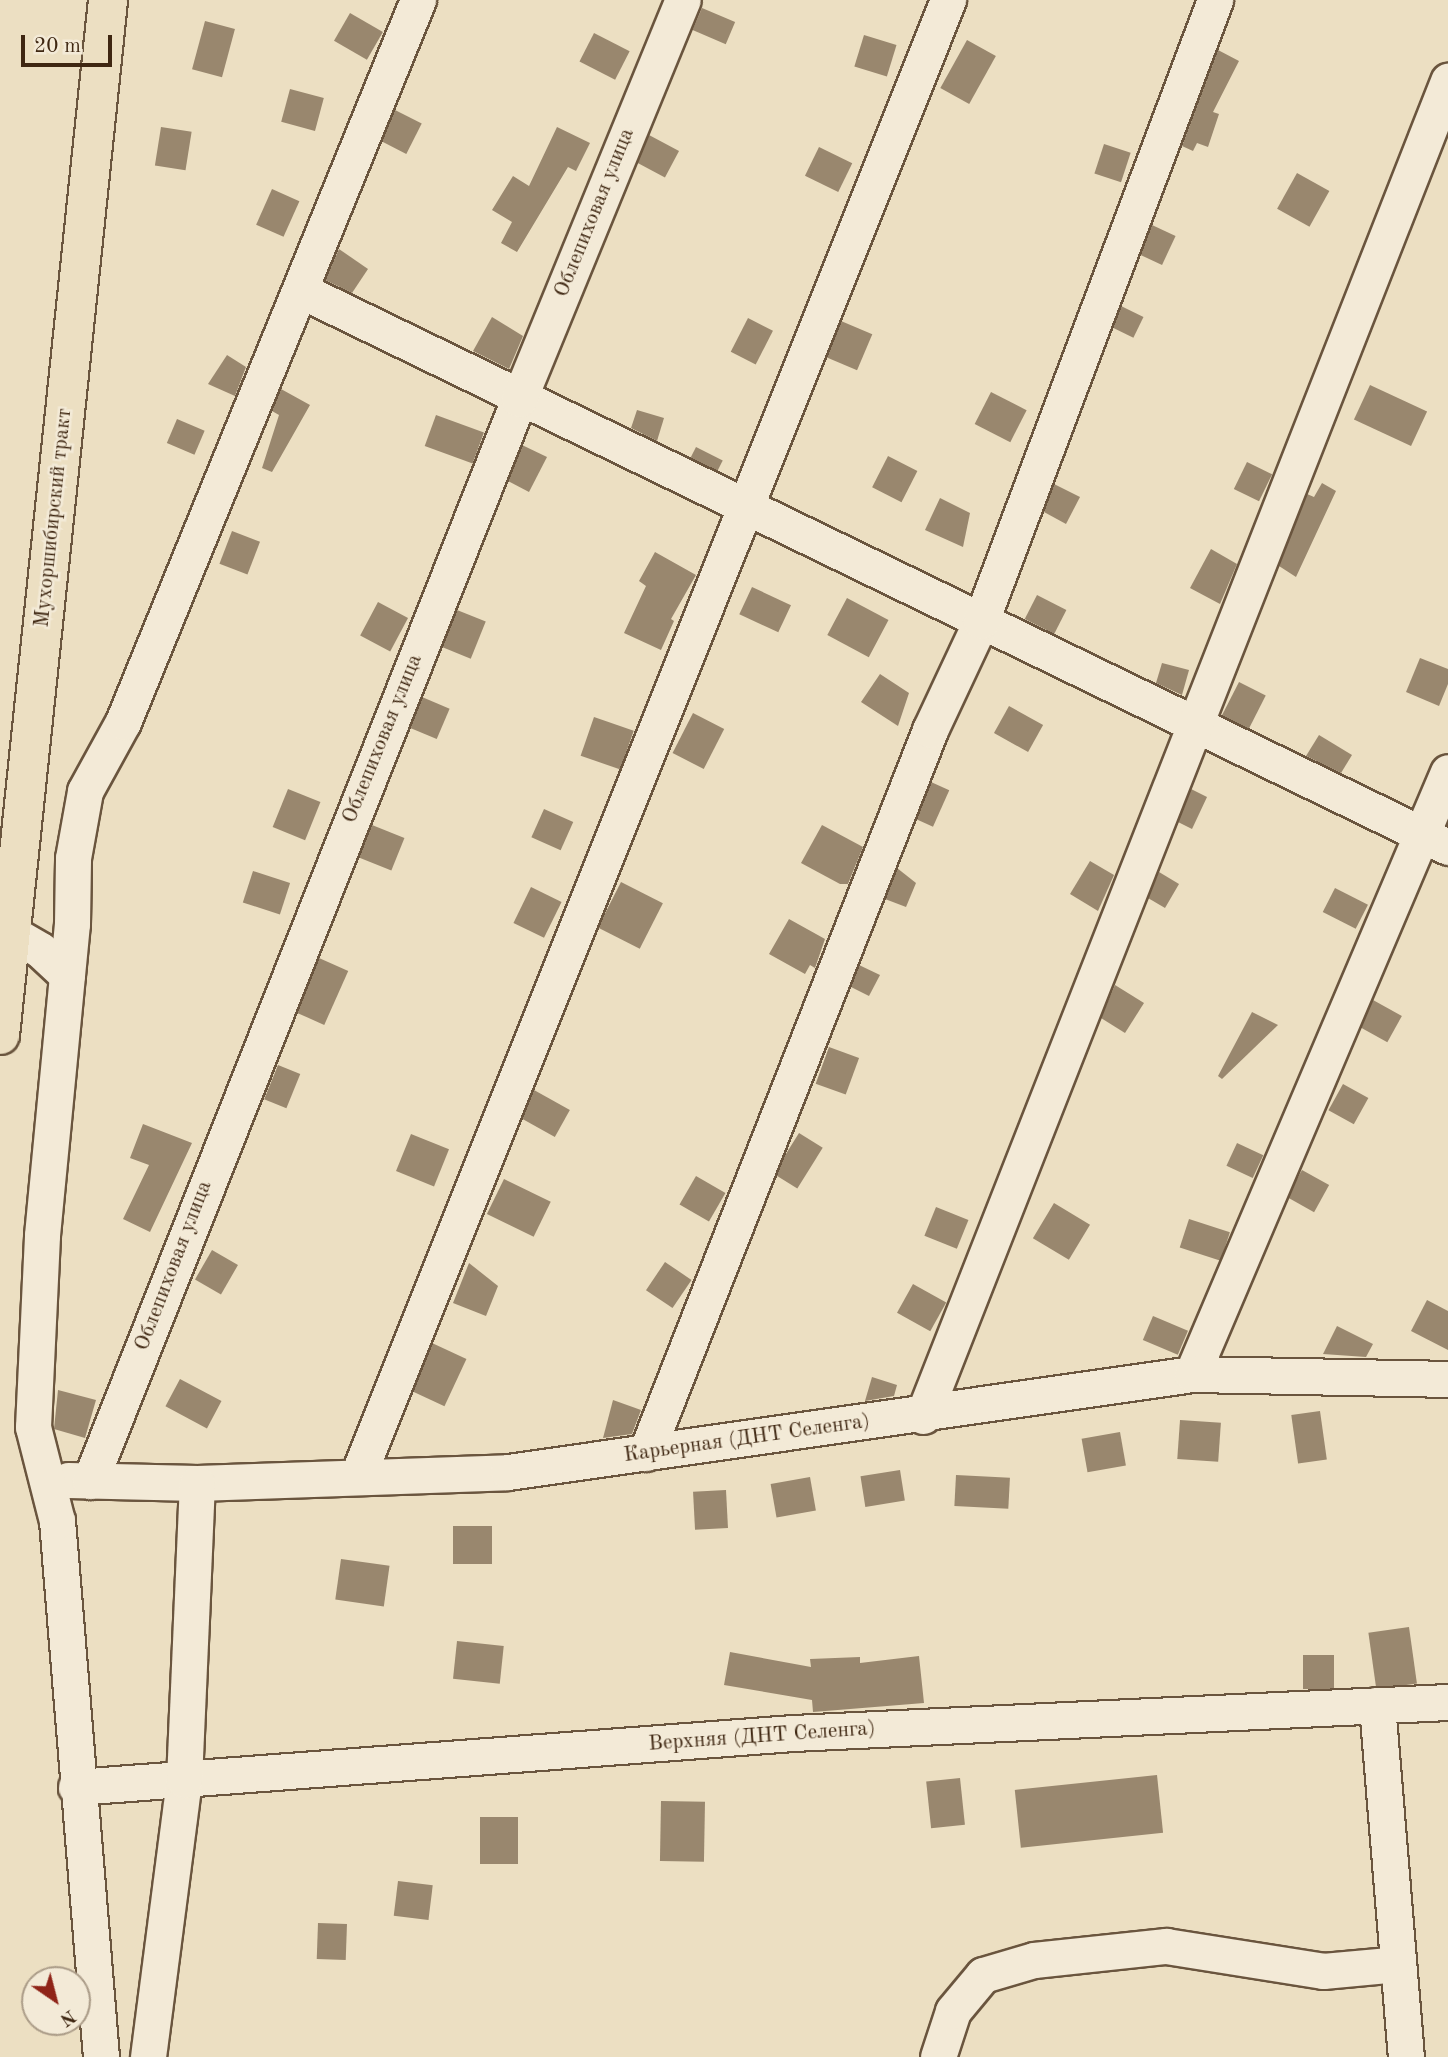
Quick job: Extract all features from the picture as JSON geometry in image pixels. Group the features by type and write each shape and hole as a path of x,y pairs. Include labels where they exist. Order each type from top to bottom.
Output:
{"main road":[{"name":"Мухоршибирский тракт","path":"0,1035 8,919 108,0"}],"street":[{"path":"101,2057 76,1787 57,1521 43,1478 33,1427 42,1235 67,975 73,858 85,791 123,722 418,0"},
{"name":"Облепиховая улица","path":"90,1481 519,399 683,0"},
{"path":"358,1475 948,0"},
{"path":"646,1452 930,730 981,621 1216,0"},
{"path":"923,1416 1448,81"},
{"path":"300,290 519,399 746,504 1436,841"},
{"path":"1192,1374 1436,841 1448,772"},
{"path":"8,919 67,975"},
{"name":"Карьерная (ДНТ Селенга)","path":"43,1478 197,1483 358,1475 508,1472 923,1416 1192,1374 1448,1379"},
{"path":"148,2057 184,1780 197,1483"},
{"name":"Верхняя (ДНТ Селенга)","path":"76,1787 793,1733 1448,1702"},
{"path":"1377,1705 1406,2057"},
{"path":"938,2057 953,2011 982,1975 1034,1961 1166,1946 1323,1971 1398,1964"}],"building":[{"path":"702,8 735,22 726,44 693,30"},
{"path":"350,13 383,32 367,60 334,41"},
{"path":"205,21 235,29 222,77 192,69"},
{"path":"594,33 630,51 615,80 579,62"},
{"path":"864,35 897,45 887,76 854,67"},
{"path":"967,40 996,56 969,104 940,88"},
{"path":"1218,50 1239,61 1213,112 1219,114 1208,147 1197,143 1193,151 1182,146"},
{"path":"290,89 324,98 315,131 281,122"},
{"path":"395,110 422,124 406,154 380,140"},
{"path":"161,127 192,132 186,170 155,166"},
{"path":"557,127 590,143 576,171 568,167 517,252 501,243 512,222 492,210 513,176 529,186"},
{"path":"649,135 679,151 665,177 635,161"},
{"path":"1104,144 1131,153 1121,182 1094,173"},
{"path":"819,147 852,163 838,192 805,176"},
{"path":"1297,173 1329,191 1309,227 1277,209"},
{"path":"272,189 299,201 284,237 256,225"},
{"path":"1152,225 1176,236 1162,265 1138,254"},
{"path":"339,249 368,269 352,293 325,280"},
{"path":"1121,306 1143,317 1133,338 1111,327"},
{"path":"492,317 523,336 509,369 473,351"},
{"path":"748,318 773,331 756,365 731,352"},
{"path":"841,321 872,334 857,370 826,357"},
{"path":"227,355 246,367 235,396 208,384"},
{"path":"1370,385 1427,412 1411,446 1354,419"},
{"path":"281,389 310,405 272,472 262,468 279,415 272,411"},
{"path":"991,392 1027,410 1010,442 975,424"},
{"path":"637,410 664,418 657,441 631,428"},
{"path":"436,415 484,432 473,463 425,446"},
{"path":"177,419 205,431 194,455 167,443"},
{"path":"522,445 547,457 529,492 508,481"},
{"path":"696,447 723,461 717,471 691,458"},
{"path":"888,456 917,471 902,502 872,487"},
{"path":"1247,462 1272,474 1259,501 1234,489"},
{"path":"1322,483 1336,491 1296,577 1279,566 1307,494 1314,497"},
{"path":"1054,484 1080,497 1066,524 1044,512"},
{"path":"940,498 970,513 963,547 925,530"},
{"path":"232,531 260,542 247,574 219,564"},
{"path":"1211,549 1237,564 1220,604 1190,588"},
{"path":"655,552 696,575 671,619 674,621 661,650 624,633 646,586 639,581"},
{"path":"752,587 791,605 778,632 739,614"},
{"path":"1037,595 1066,610 1054,634 1025,619"},
{"path":"847,598 888,620 869,657 827,635"},
{"path":"378,602 408,618 390,652 360,636"},
{"path":"457,610 486,622 471,659 442,647"},
{"path":"1420,658 1448,669 1448,684 1439,706 1406,692"},
{"path":"1162,663 1189,670 1182,695 1156,683"},
{"path":"880,674 909,693 898,726 861,702"},
{"path":"1239,682 1266,696 1248,729 1222,716"},
{"path":"422,697 450,709 437,739 409,727"},
{"path":"1009,706 1043,725 1028,752 994,733"},
{"path":"693,713 724,729 704,769 673,753"},
{"path":"594,717 634,731 620,769 581,756"},
{"path":"1319,735 1352,755 1341,773 1306,756"},
{"path":"931,782 949,790 933,827 915,819"},
{"path":"288,789 320,802 305,840 273,827"},
{"path":"1191,789 1207,797 1192,829 1178,822"},
{"path":"544,809 573,822 561,850 531,837"},
{"path":"372,825 404,838 391,871 359,857"},
{"path":"822,825 863,847 848,884 840,884 801,863"},
{"path":"1090,861 1114,875 1098,911 1070,894"},
{"path":"897,868 916,883 906,907 885,899"},
{"path":"253,871 290,883 280,914 243,902"},
{"path":"1159,872 1179,884 1165,908 1148,898"},
{"path":"621,882 663,903 640,949 598,927"},
{"path":"531,887 562,902 544,938 513,923"},
{"path":"1335,888 1368,905 1356,929 1323,912"},
{"path":"789,919 825,939 815,968 810,965 805,974 769,954"},
{"path":"319,958 348,971 324,1025 295,1012"},
{"path":"859,965 880,975 869,996 851,987"},
{"path":"1115,985 1144,1003 1125,1033 1101,1018"},
{"path":"1373,1000 1402,1016 1387,1042 1358,1026"},
{"path":"1252,1012 1278,1025 1222,1079 1218,1076"},
{"path":"829,1047 859,1058 846,1095 816,1084"},
{"path":"278,1065 300,1074 286,1108 264,1099"},
{"path":"1343,1084 1368,1098 1354,1124 1328,1110"},
{"path":"534,1090 570,1110 555,1137 519,1117"},
{"path":"143,1124 192,1143 150,1232 123,1219 149,1165 130,1158"},
{"path":"799,1133 823,1148 797,1189 774,1174"},
{"path":"411,1134 449,1149 434,1186 396,1171"},
{"path":"1237,1143 1263,1155 1253,1178 1226,1166"},
{"path":"1302,1170 1329,1185 1314,1212 1287,1197"},
{"path":"696,1176 725,1193 709,1222 680,1205"},
{"path":"504,1179 551,1202 534,1237 487,1214"},
{"path":"1054,1203 1090,1225 1069,1260 1033,1238"},
{"path":"936,1207 968,1220 957,1249 924,1236"},
{"path":"1189,1219 1230,1232 1221,1261 1180,1248"},
{"path":"212,1250 238,1265 221,1294 195,1279"},
{"path":"665,1262 692,1280 673,1308 646,1290"},
{"path":"469,1263 498,1286 486,1316 453,1303"},
{"path":"913,1284 946,1302 930,1331 897,1313"},
{"path":"1427,1300 1448,1311 1448,1350 1411,1331"},
{"path":"1153,1316 1188,1331 1178,1355 1143,1340"},
{"path":"1337,1326 1373,1344 1366,1357 1323,1354"},
{"path":"432,1343 466,1359 444,1406 410,1390"},
{"path":"872,1377 897,1385 894,1396 865,1401"},
{"path":"180,1379 221,1401 207,1428 165,1406"},
{"path":"58,1390 96,1400 85,1438 54,1429"},
{"path":"613,1400 641,1410 632,1434 603,1438"},
{"path":"1320,1411 1327,1460 1298,1464 1291,1415"},
{"path":"1180,1420 1221,1423 1218,1462 1177,1459"},
{"path":"1120,1432 1126,1465 1087,1472 1082,1439"},
{"path":"900,1470 905,1501 865,1507 860,1476"},
{"path":"956,1475 1010,1478 1008,1509 954,1506"},
{"path":"810,1477 816,1510 777,1517 771,1484"},
{"path":"726,1490 728,1528 695,1530 693,1492"},
{"path":"453,1526 492,1526 492,1564 453,1564"},
{"path":"341,1559 390,1566 384,1606 335,1600"},
{"path":"1409,1627 1417,1683 1376,1689 1368,1633"},
{"path":"457,1641 504,1646 500,1684 453,1679"},
{"path":"730,1652 811,1667 810,1659 860,1657 860,1663 919,1656 924,1703 813,1712 812,1700 724,1685"},
{"path":"1303,1655 1334,1655 1334,1689 1303,1689"},
{"path":"1157,1775 1163,1833 1021,1848 1015,1790"},
{"path":"960,1778 965,1825 931,1828 926,1782"},
{"path":"661,1801 705,1802 704,1862 660,1861"},
{"path":"480,1817 518,1817 518,1864 480,1864"},
{"path":"398,1881 433,1885 428,1920 394,1916"},
{"path":"318,1923 347,1924 346,1960 317,1959"}]}
